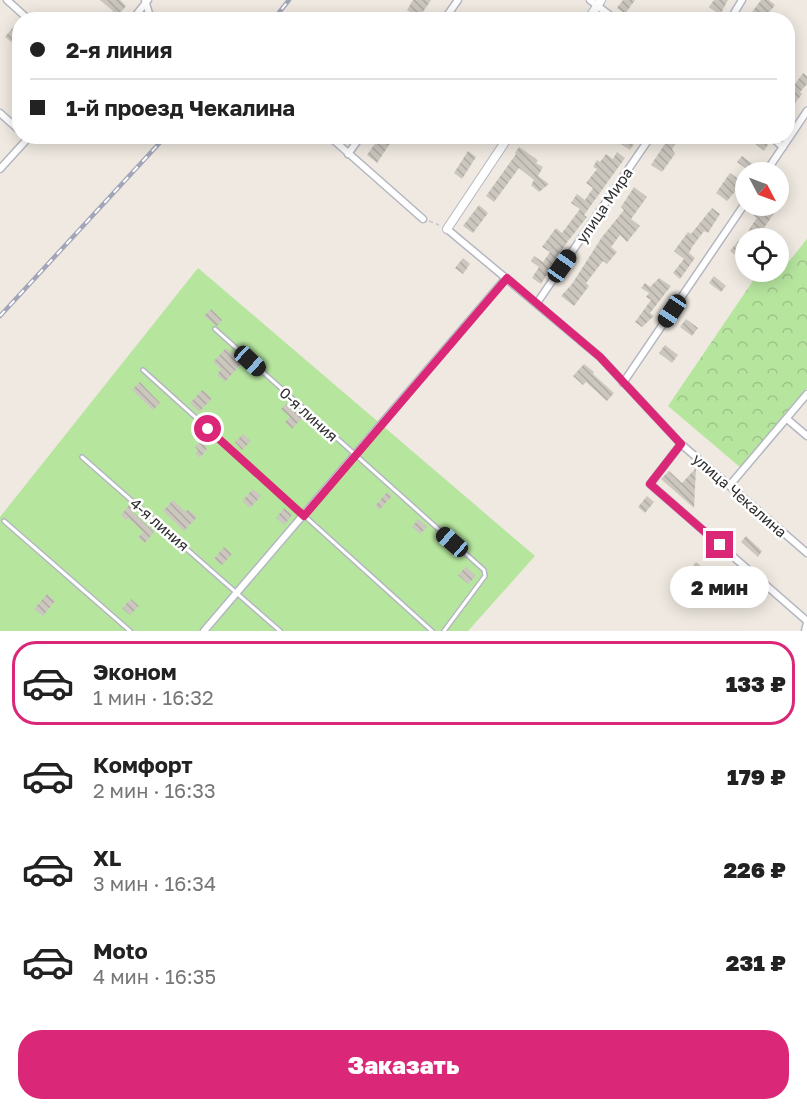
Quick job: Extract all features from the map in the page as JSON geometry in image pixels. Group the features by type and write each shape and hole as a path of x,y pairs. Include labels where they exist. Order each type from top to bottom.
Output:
{"street":[{"path":"7,0 20,12"},
{"path":"590,0 599,3"},
{"path":"795,129 807,111"},
{"path":"0,113 12,124"},
{"path":"0,169 22,144"},
{"path":"337,144 423,219"},
{"path":"348,154 355,144"},
{"path":"447,229 504,144"},
{"name":"улица Мира","path":"537,303 646,144"},
{"path":"779,144 783,147"},
{"path":"773,162 785,144"},
{"path":"623,383 736,216"},
{"name":"улица Чекалина","path":"447,229 600,357 681,444 807,553"},
{"path":"204,631 507,278"},
{"path":"730,485 807,394"},
{"path":"787,419 807,436"},
{"path":"681,444 650,484 807,622 805,631"}],"lane":[{"name":"0-я линия","path":"215,329 484,570 484,576 444,631"},
{"path":"144,370 432,631"},
{"name":"4-я линия","path":"82,456 280,631"},
{"path":"4,521 130,631"}],"path":[{"path":"423,219 447,229"}],"green space":[{"path":"807,239 807,388 741,468 668,406 752,282 789,282 789,261"},
{"path":"198,268 535,556 468,631 0,631 0,517"}],"building":[{"path":"100,0 120,0 126,6 121,12 113,11"},
{"path":"413,0 431,0 423,12 407,10"},
{"path":"623,0 635,0 626,12 617,8"},
{"path":"714,0 728,0 722,12 716,12 709,7"},
{"path":"761,0 769,0 775,5 769,12 752,12"},
{"path":"12,28 12,42 5,37"},
{"path":"803,73 807,76 807,84 795,103 795,84"},
{"path":"375,144 390,144 377,163 367,155"},
{"path":"621,144 634,144 630,150"},
{"path":"665,144 675,144 672,149 675,154 662,172 651,165"},
{"path":"756,144 768,144 764,151"},
{"path":"519,147 543,167 538,176 549,184 539,192 531,185 534,180 519,168 494,202 486,196"},
{"path":"468,151 476,157 462,179 454,173"},
{"path":"617,152 625,158 584,215 587,217 565,245 541,284 532,278 539,267 531,261 534,256 543,262 550,252 542,247 556,228 562,233 580,209 571,203 577,194 585,200 593,188 586,183 597,169 593,167 597,160 600,162 606,154 613,159"},
{"path":"742,156 750,162 737,162"},
{"path":"730,173 735,176 735,192 727,201 716,193"},
{"path":"634,187 647,197 631,219 640,226 627,242 620,235 611,247 617,252 607,264 603,261 586,283 589,286 574,306 561,296 624,210 621,207"},
{"path":"479,205 488,213 473,233 463,226"},
{"path":"712,208 720,214 708,233 704,231 692,247 689,253 695,258 680,279 673,273 684,259 674,251 688,232 691,234"},
{"path":"754,216 772,216 764,228 750,228 757,218"},
{"path":"735,245 735,255 730,251"},
{"path":"463,258 470,264 463,274 455,268"},
{"path":"714,276 726,286 721,292 709,283"},
{"path":"659,278 671,286 650,313 654,316 642,327 635,322 651,300 646,297 649,293 641,288 645,283 650,287"},
{"path":"211,309 222,320 217,326 204,316"},
{"path":"686,319 698,328 692,336 680,327"},
{"path":"665,345 678,355 672,363 659,353"},
{"path":"226,348 242,363 225,382 217,375 221,369 213,362"},
{"path":"584,364 614,393 607,401 586,382 583,385 573,376"},
{"path":"140,382 160,403 153,410 132,390"},
{"path":"202,390 212,398 199,412 190,403"},
{"path":"287,403 303,417 292,429 285,422 290,417 281,409"},
{"path":"243,434 251,441 242,450 235,442"},
{"path":"201,440 207,445 205,447 207,449 200,458 195,453 198,450 195,447"},
{"path":"696,468 694,508 661,479 669,471 682,483"},
{"path":"253,489 261,496 250,508 242,501"},
{"path":"387,492 392,496 379,510 375,506"},
{"path":"647,496 654,502 645,513 638,507"},
{"path":"173,500 186,512 188,509 197,517 184,531 163,511"},
{"path":"130,504 135,509 133,512 154,532 145,543 138,538 143,532 128,518 126,520 121,515"},
{"path":"284,508 292,515 284,525 276,518"},
{"path":"418,519 427,527 420,534 412,527"},
{"path":"746,536 762,551 758,557 741,542"},
{"path":"224,547 232,554 222,565 214,559"},
{"path":"696,562 714,578 698,596 691,590 702,578 691,568"},
{"path":"466,567 476,576 468,584 458,575"},
{"path":"743,583 757,596 750,604 735,591"},
{"path":"47,594 55,601 43,616 34,609"},
{"path":"131,599 139,606 130,615 122,608"}],"railway":[{"path":"279,12 289,0"},
{"path":"0,316 159,144"}],"route":[{"path":"208,429 304,516 507,278 600,357 681,444 650,484 720,545"}]}
